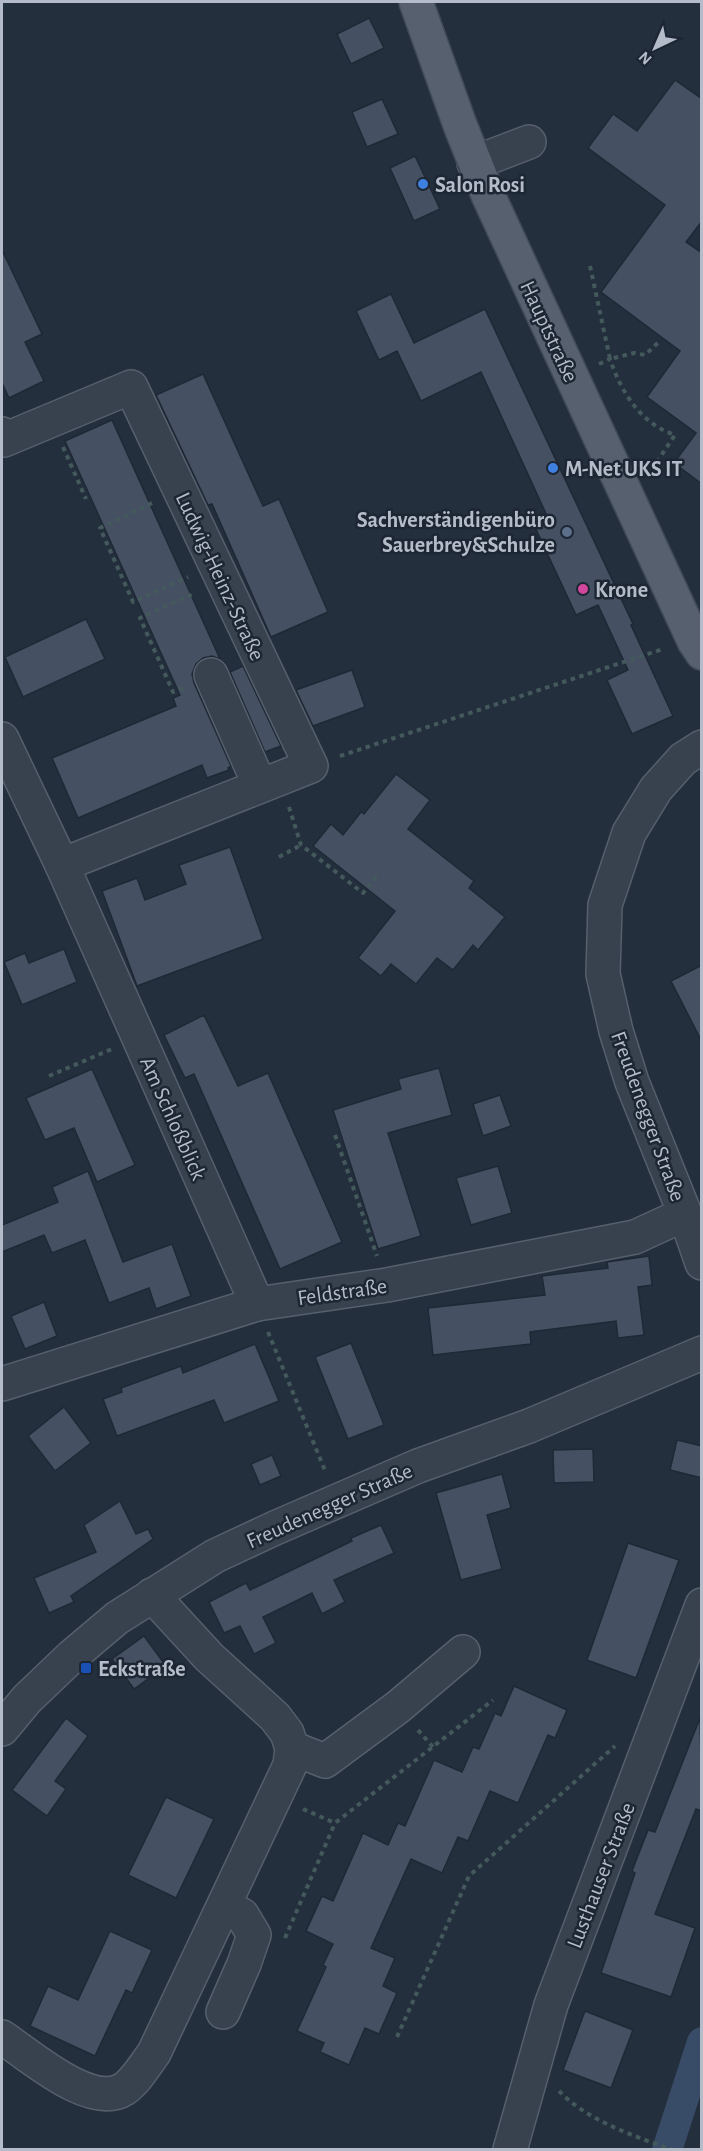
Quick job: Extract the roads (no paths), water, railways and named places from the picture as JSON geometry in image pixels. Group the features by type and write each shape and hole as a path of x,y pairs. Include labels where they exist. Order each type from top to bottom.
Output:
{"main road":[{"name":"Hauptstraße","path":"416,2 474,163 622,488 698,646"}],"street":[{"path":"474,163 529,142"},
{"name":"Ludwig-Heinz-Straße","path":"2,434 4,440 131,387 311,766 270,782"},
{"path":"62,865 270,782 211,675"},
{"name":"Am Schloßblick","path":"2,739 62,865 257,1304"},
{"name":"Freudenegger Straße","path":"702,747 683,759 656,789 629,833 605,905 603,974 616,1031 632,1082 685,1214 702,1263"},
{"name":"Feldstraße","path":"2,1384 257,1304 387,1285 634,1237 685,1214"},
{"name":"Freudenegger Straße","path":"2,1729 27,1699 72,1656 117,1618 215,1556 274,1528 418,1467 529,1426 702,1353"},
{"path":"2,2037 70,2084 94,2094 109,2094 123,2089 142,2070 154,2053 290,1765 291,1749 288,1733 275,1717 209,1657 152,1595"},
{"name":"Lusthauser Straße","path":"510,2150 551,2005 702,1605"},
{"path":"291,1749 325,1761 398,1707 463,1652"},
{"path":"224,1906 242,1915 254,1935 224,2012"}],"waterway":[{"path":"667,2150 702,2042"}],"place":[{"name":"Salon Rosi","path":"423,184"},
{"name":"M-Net UKS IT","path":"553,468"},
{"name":"Sachverständigenbüro Sauerbrey&Schulze","path":"567,532"},
{"name":"Krone","path":"583,589"},
{"name":"Eckstraße","path":"86,1668"}]}
